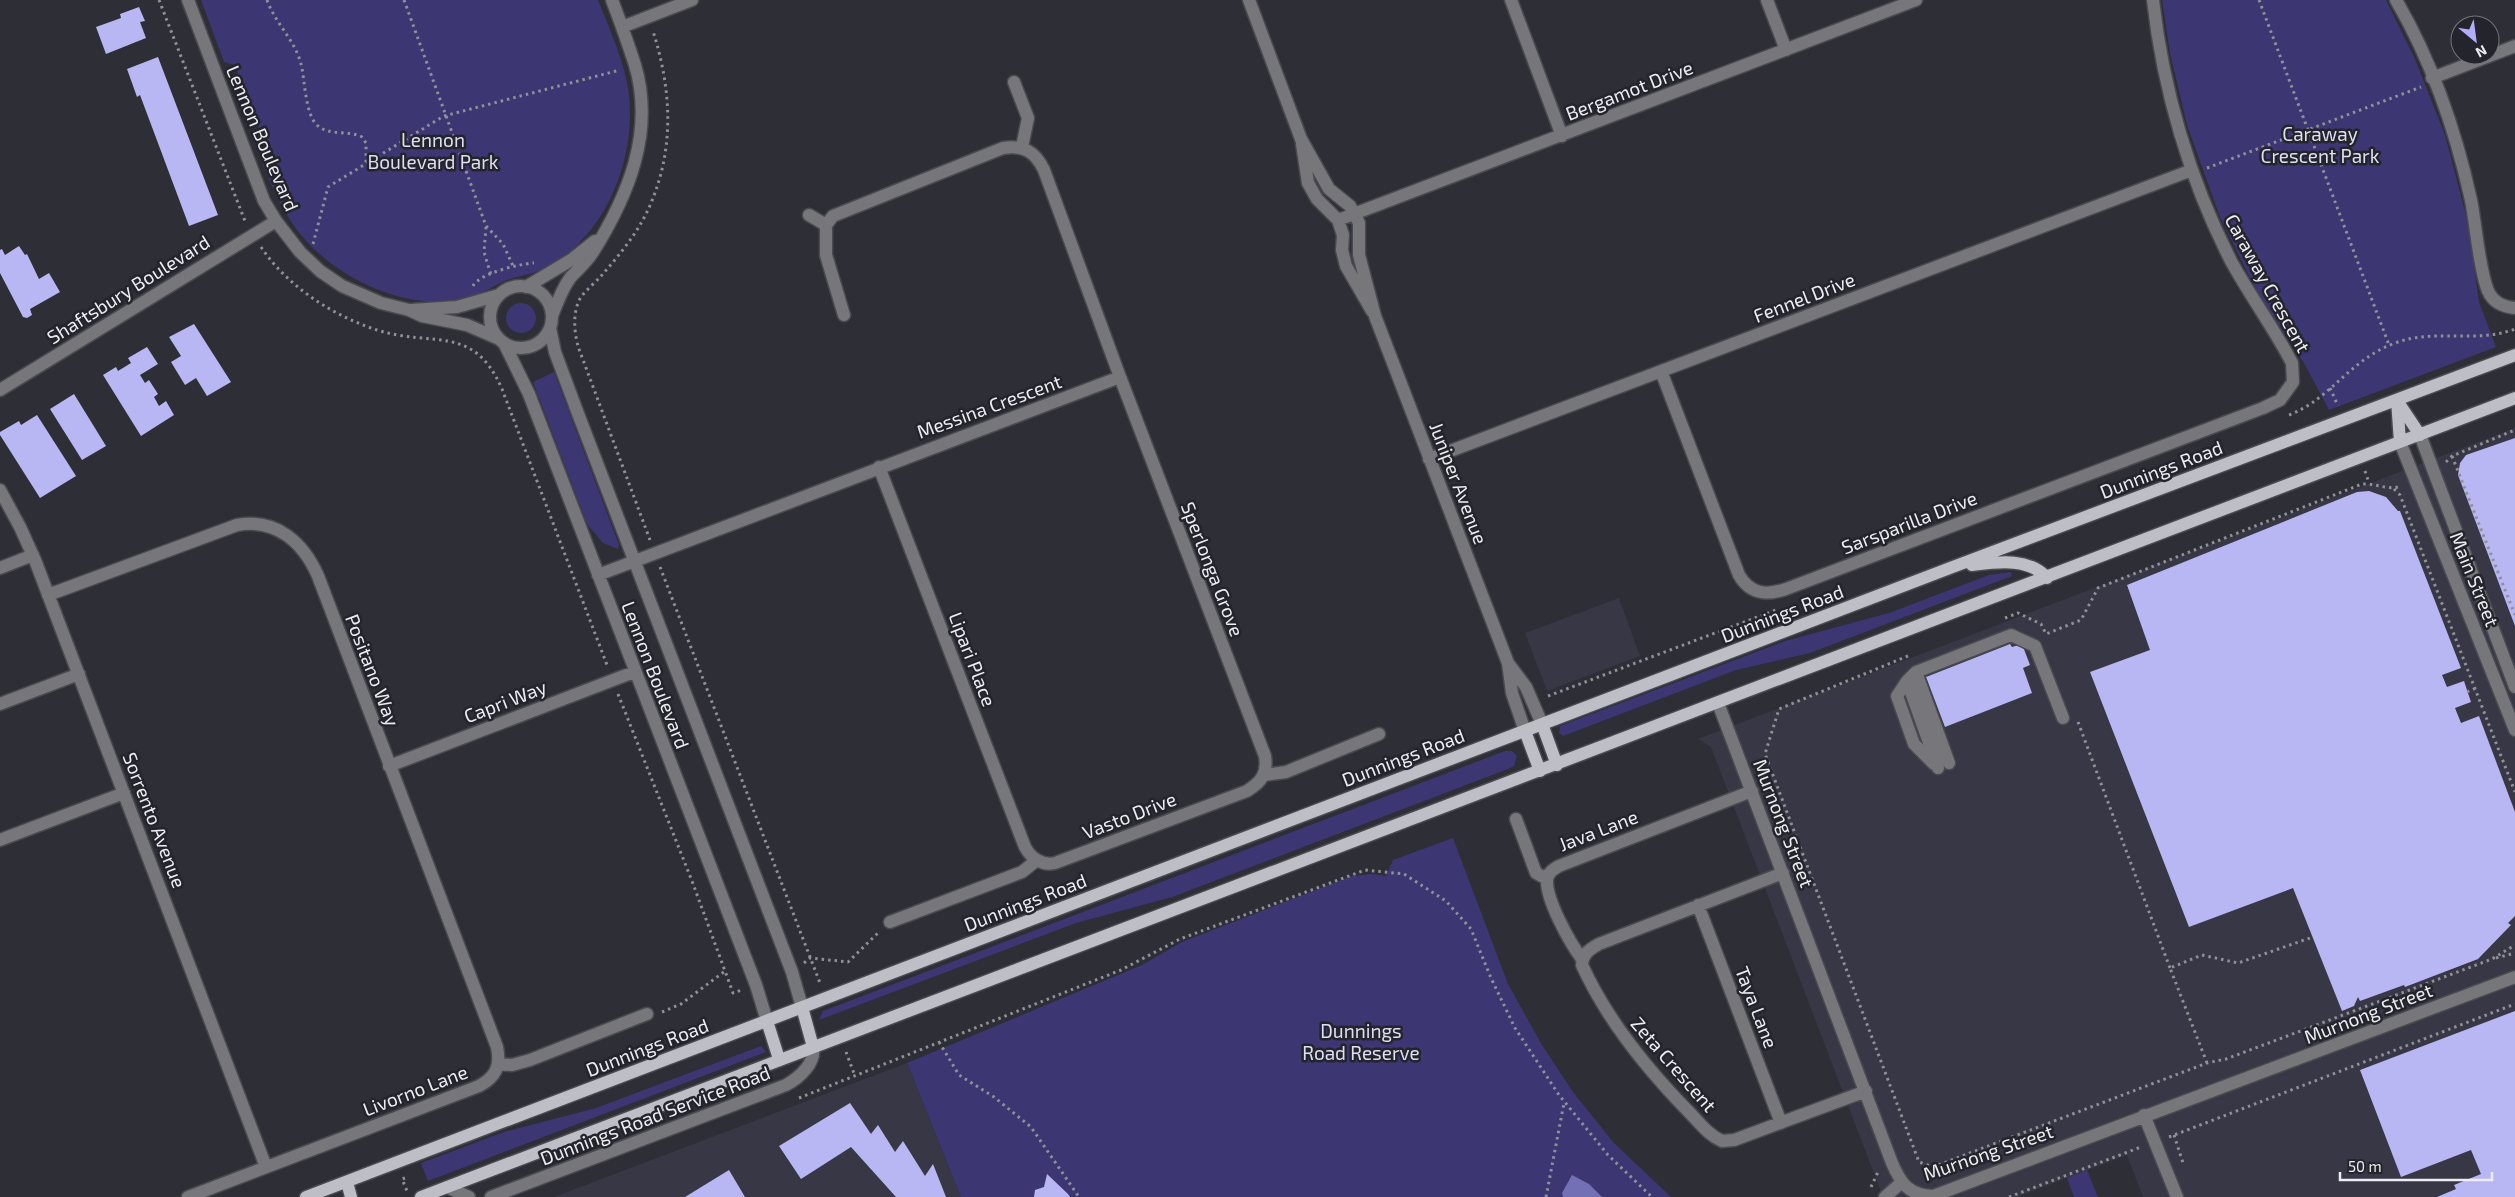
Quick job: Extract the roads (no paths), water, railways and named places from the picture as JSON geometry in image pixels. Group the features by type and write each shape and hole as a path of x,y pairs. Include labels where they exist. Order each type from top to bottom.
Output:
{"main road":[{"name":"Dunnings Road","path":"306,1197 322,1194 346,1182 802,1007 1950,568 2515,355"},
{"path":"421,1197 779,1059 2048,578 2515,398"},
{"path":"2397,400 2420,435"},
{"path":"2397,400 2400,442"},
{"path":"1950,568 2016,562 2042,571 2048,578"},
{"path":"1542,724 1557,765"},
{"path":"1525,731 1540,771"},
{"path":"802,1007 814,1047"},
{"path":"767,1021 779,1059"},
{"path":"346,1182 352,1197"}],"street":[{"name":"Lennon Boulevard","path":"188,0 257,183 276,221 309,261 342,286 360,295 381,303 409,310 422,316 467,325 501,341 524,382 756,985 767,1021"},
{"path":"604,232 587,249 526,286 511,288 499,295 490,308 489,319 491,329 501,341 520,349 532,347 541,341 570,279 592,253 604,232 625,194 640,145 642,102 635,66 612,0"},
{"path":"622,27 692,0"},
{"path":"1248,0 1301,138 1329,189 1350,206 1355,214"},
{"path":"1511,0 1562,136"},
{"path":"1767,0 1786,50"},
{"name":"Bergamot Drive","path":"1338,220 1916,0"},
{"name":"Caraway Crescent","path":"2153,0 2167,81 2192,170 2231,261 2292,363 2294,382"},
{"path":"2396,0 2432,78 2449,122 2464,171 2487,288 2491,297 2500,304 2515,308"},
{"path":"2432,78 2515,46"},
{"path":"1014,82 1028,118 1026,136 1022,147"},
{"path":"1301,138 1308,183 1317,199 1338,220"},
{"path":"844,315 826,255 826,225 833,216 841,211 1003,148 1022,147 1034,153 1044,170 1120,377"},
{"name":"Fennel Drive","path":"1429,459 2192,170"},
{"name":"Juniper Avenue","path":"1355,214 1359,224 1361,265 1375,316 1508,663 1512,693 1525,731"},
{"path":"809,215 826,225"},
{"name":"Juniper Avenue","path":"1338,220 1343,235 1342,250 1346,266 1375,316"},
{"name":"Shaftsbury Boulevard","path":"0,390 276,221"},
{"path":"526,286 544,296 549,304 551,322"},
{"name":"Lennon Boulevard","path":"409,310 457,306 499,295"},
{"name":"Lennon Boulevard","path":"551,322 560,366 792,972 802,1007"},
{"name":"Sarsparilla Drive","path":"1661,370 1739,575 1745,584 1755,591 1768,594 1795,586 2263,408 2280,400 2294,382"},
{"name":"Messina Crescent","path":"598,575 1120,377"},
{"name":"Sperlonga Grove","path":"1120,377 1265,756 1266,767 1264,776"},
{"name":"Main Street","path":"2420,435 2515,687"},
{"name":"Main Street","path":"2400,442 2515,730"},
{"name":"Lipari Place","path":"879,467 1025,847 1029,854 1037,860"},
{"name":"Sorrento Avenue","path":"0,490 33,555 266,1167"},
{"name":"Positano Way","path":"48,595 237,525 260,524 282,531 299,545 312,562 497,1047 498,1064"},
{"path":"0,568 33,555"},
{"path":"1912,677 1943,765 1914,744 1897,696 1912,677 2011,635 2035,646 2069,716"},
{"name":"Juniper Avenue","path":"1508,663 1526,687 1542,724"},
{"name":"Capri Way","path":"389,766 634,672"},
{"path":"0,704 79,674"},
{"name":"Murnong Street","path":"1718,703 1901,1183 1912,1195 1933,1196 2144,1115 2235,1084 2515,977"},
{"name":"Vasto Drive","path":"1037,860 1051,864 1064,860 1247,791 1264,776 1286,772 1379,734"},
{"name":"Java Lane","path":"1547,879 1550,871 1558,866 1752,791"},
{"path":"0,840 124,793"},
{"path":"1516,819 1536,873 1547,879 1548,890 1568,940 1582,959 1589,950 1599,944 1782,873"},
{"path":"890,922 1011,876 1028,868 1037,860"},
{"name":"Taya Lane","path":"1698,905 1781,1124"},
{"name":"Zeta Crescent","path":"1582,959 1586,974 1612,1020 1642,1060 1670,1093 1714,1137 1722,1141 1734,1140 1781,1124 1866,1091"},
{"path":"498,1064 512,1065 530,1060 647,1014"},
{"name":"Dunnings Road Service Road","path":"491,1197 786,1085 798,1078 804,1071 814,1052 814,1047"},
{"name":"Livorno Lane","path":"188,1197 479,1086 493,1077 498,1064"},
{"path":"2144,1115 2177,1197"},
{"path":"1885,1197 1901,1183"},
{"path":"447,1187 469,1197"}],"park label":[{"name":"Caraway Crescent Park","path":"2320,144"},
{"name":"Lennon Boulevard Park","path":"433,150"},
{"name":"Dunnings Road Reserve","path":"1361,1041"}]}
